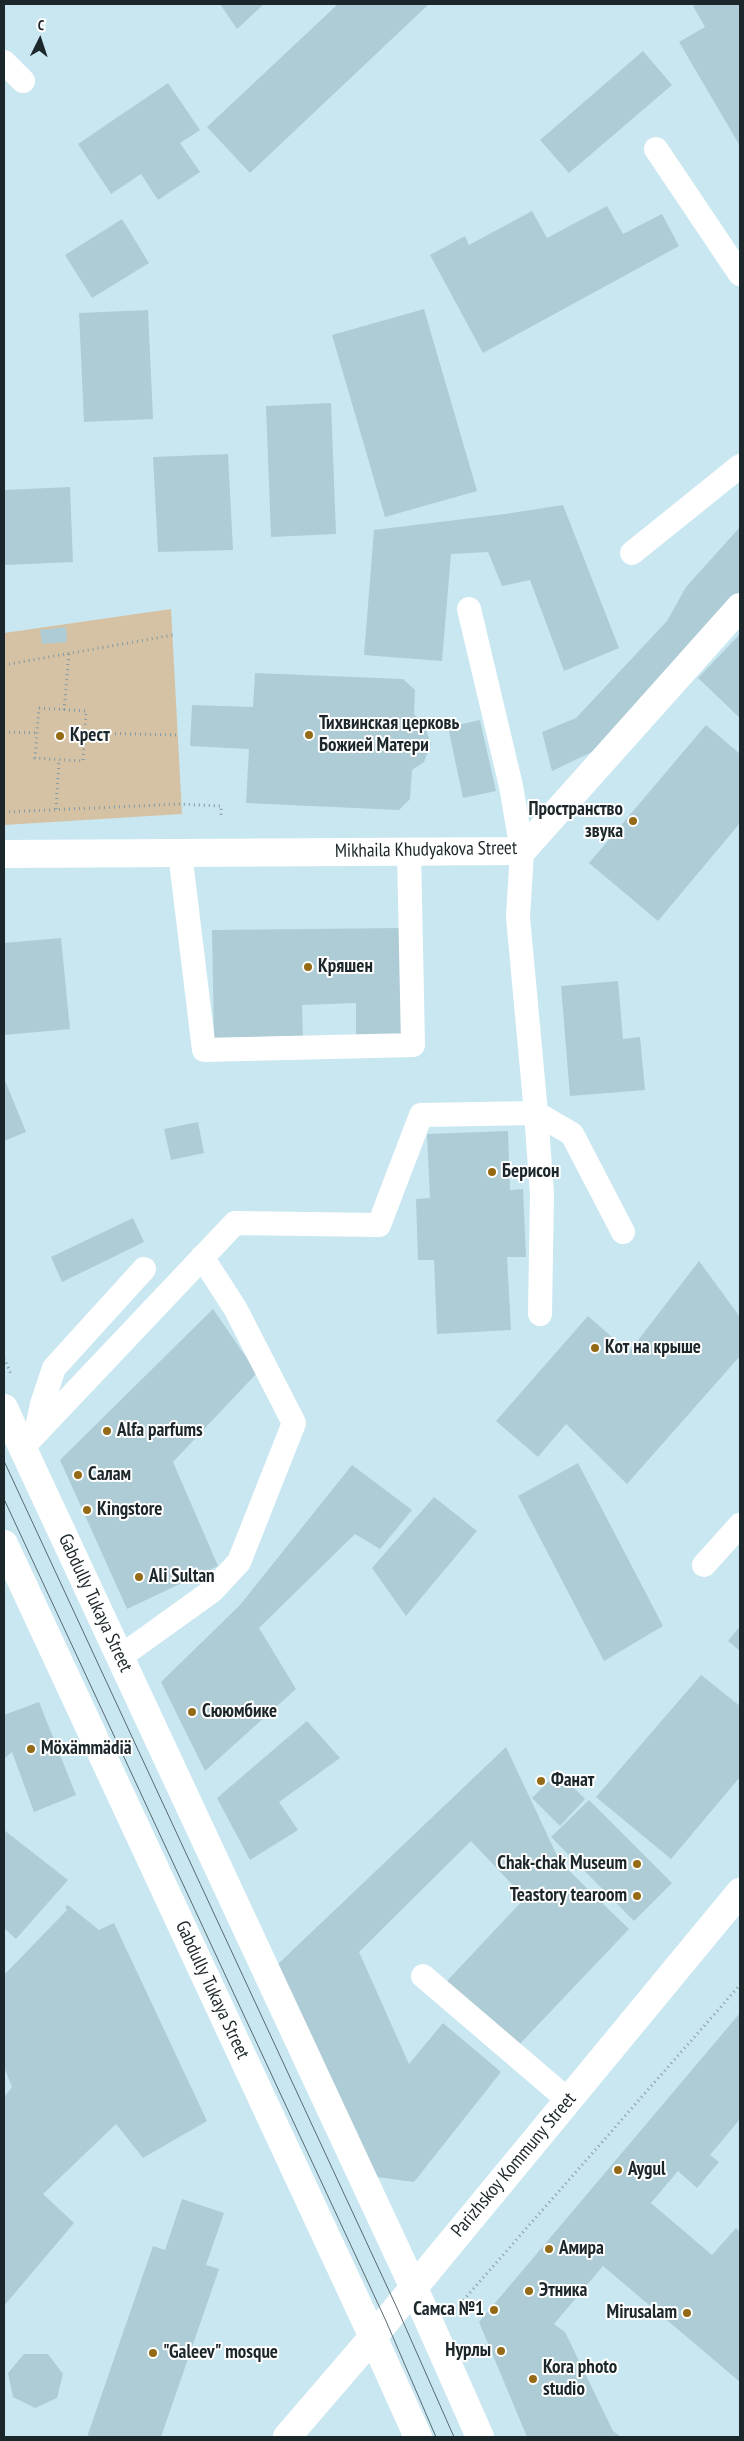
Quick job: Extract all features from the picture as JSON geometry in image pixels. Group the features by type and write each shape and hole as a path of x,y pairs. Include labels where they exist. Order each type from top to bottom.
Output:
{"street":[{"name":"Mikhaila Khudyakova Street","path":"4,854 522,851 740,607"},
{"name":"Gabdully Tukaya Street","path":"4,1408 29,1440 120,1657 414,2288 480,2437"},
{"name":"Gabdully Tukaya Street","path":"5,1550 418,2437"},
{"name":"Parizhskoy Kommuny Street","path":"287,2437 414,2288 740,1892"}],"lane":[{"path":"4,62 23,81"},
{"path":"656,149 740,274"},
{"path":"632,553 740,466"},
{"path":"468,609 511,786 522,851 518,917 542,1194 540,1314"},
{"path":"180,853 204,1050 413,1045 409,852"},
{"path":"29,1440 234,1223 379,1225 421,1115 536,1113 572,1134 623,1232"},
{"path":"120,1657 212,1591 239,1562 294,1423 235,1308 202,1257"},
{"path":"29,1440 54,1368 144,1269"},
{"path":"704,1565 740,1525"},
{"path":"423,1976 568,2100"}],"path":[{"path":"4,665 173,635"},
{"path":"64,710 69,654"},
{"path":"38,708 86,712 83,761 35,758 37,733 38,708"},
{"path":"4,732 37,733"},
{"path":"84,733 178,735"},
{"path":"56,809 59,760"},
{"path":"4,812 182,804 221,806 221,852"},
{"path":"456,2309 740,1985"}],"shaded area":[{"path":"171,609 182,814 4,825 4,633"}],"building":[{"path":"220,4 264,4 237,29"},
{"path":"338,4 429,4 250,173 207,127"},
{"path":"698,4 740,4 740,146 679,42 705,27 693,6"},
{"path":"643,51 672,85 569,173 540,140"},
{"path":"168,83 200,130 180,143 200,172 158,200 141,174 111,194 78,144"},
{"path":"607,206 623,234 662,214 679,246 483,353 430,255 465,236 469,245 532,211 547,238"},
{"path":"122,219 149,263 92,298 65,255"},
{"path":"424,309 477,491 385,517 332,335"},
{"path":"148,310 153,419 84,422 79,313"},
{"path":"331,403 336,534 271,537 266,406"},
{"path":"228,454 233,550 158,552 153,457"},
{"path":"70,487 73,562 5,565 4,490"},
{"path":"563,505 619,648 564,671 530,580 502,586 488,552 451,554 442,661 364,655 374,530"},
{"path":"740,527 740,592 592,752 552,771 542,732 576,718 667,621 686,587"},
{"path":"66,627 67,642 42,644 40,630"},
{"path":"740,634 740,718 698,678"},
{"name":"Тихвинская церковь Божией Матери","path":"255,673 403,679 415,690 414,714 425,726 431,744 424,762 412,770 410,799 399,810 246,803 249,749 190,746 192,705 253,707"},
{"path":"480,720 496,791 463,798 448,727"},
{"path":"706,725 740,754 740,823 658,921 589,863"},
{"name":"Кряшен","path":"401,928 404,1034 356,1035 356,1003 302,1005 303,1036 214,1038 212,930"},
{"path":"61,938 70,1029 4,1035 4,943"},
{"path":"618,981 623,1039 640,1037 645,1090 570,1096 561,986"},
{"path":"4,1078 26,1132 4,1141"},
{"path":"198,1122 204,1153 171,1160 164,1129"},
{"path":"508,1131 510,1190 523,1189 526,1257 507,1257 511,1330 437,1334 434,1260 418,1260 416,1199 430,1198 427,1134"},
{"path":"133,1218 144,1242 62,1282 51,1257"},
{"path":"699,1261 740,1317 740,1356 627,1484 566,1424 538,1457 496,1421 588,1316 629,1352"},
{"path":"213,1309 257,1373 173,1462 218,1566 127,1609 60,1460"},
{"path":"578,1463 663,1626 604,1661 518,1496"},
{"path":"352,1465 412,1510 380,1549 355,1534 259,1628 296,1689 205,1771 161,1682 240,1605"},
{"path":"434,1497 477,1531 406,1616 372,1568"},
{"path":"740,1626 740,1651 728,1641"},
{"path":"701,1675 740,1706 740,1777 671,1859 596,1797"},
{"path":"39,1702 76,1795 34,1812 12,1752 4,1759 4,1715"},
{"path":"307,1721 340,1758 279,1802 298,1830 250,1860 217,1798"},
{"path":"506,1747 560,1862 629,1929 515,2049 445,1983 525,1898 471,1841 359,1952 409,2064 443,2023 501,2072 414,2182 377,2177 277,1965"},
{"path":"558,1772 585,1799 560,1826 532,1798"},
{"path":"589,1800 672,1883 634,1921 551,1837"},
{"path":"4,1830 68,1880 16,1939 4,1928"},
{"path":"68,1905 99,1930 114,1923 207,2121 143,2158 116,2124 43,2194 74,2223 4,2306 4,2097 12,2087 4,2067 4,1975 67,1910 65,1907"},
{"path":"740,2013 740,2119 710,2155 719,2162 697,2188 678,2171 651,2203 712,2255 736,2228 740,2232 740,2382 603,2266 554,2324 565,2332 613,2431 621,2437 527,2437 479,2322"},
{"name":"\"Galeev\" mosque","path":"182,2199 224,2213 206,2265 219,2269 161,2437 87,2437 153,2246 165,2250"},
{"path":"24,2354 48,2354 63,2374 57,2398 35,2408 13,2397 8,2373"}],"tram line":[{"path":"4,1461 397,2308 454,2437"},
{"path":"4,1499 386,2321 436,2437"}],"place":[{"name":"Тихвинская церковь Божией Матери","path":"309,735"},
{"name":"Крест","path":"60,736"},
{"name":"Пространство звука","path":"633,821"},
{"name":"Кряшен","path":"308,967"},
{"name":"Берисон","path":"492,1172"},
{"name":"Кот на крыше","path":"595,1348"},
{"name":"Alfa parfums","path":"107,1431"},
{"name":"Салам","path":"78,1475"},
{"name":"Kingstore","path":"87,1510"},
{"name":"Ali Sultan","path":"139,1577"},
{"name":"Сююмбике","path":"192,1712"},
{"name":"Möxämmädiä","path":"31,1749"},
{"name":"Фанат","path":"541,1781"},
{"name":"Chak-chak Museum","path":"637,1864"},
{"name":"Teastory tearoom","path":"637,1896"},
{"name":"Aygul","path":"618,2170"},
{"name":"Амира","path":"549,2249"},
{"name":"Этника","path":"529,2291"},
{"name":"Самса №1","path":"494,2310"},
{"name":"Mirusalam","path":"687,2313"},
{"name":"Нурлы","path":"501,2351"},
{"name":"\"Galeev\" mosque","path":"153,2353"},
{"name":"Kora photo studio","path":"533,2379"}]}
